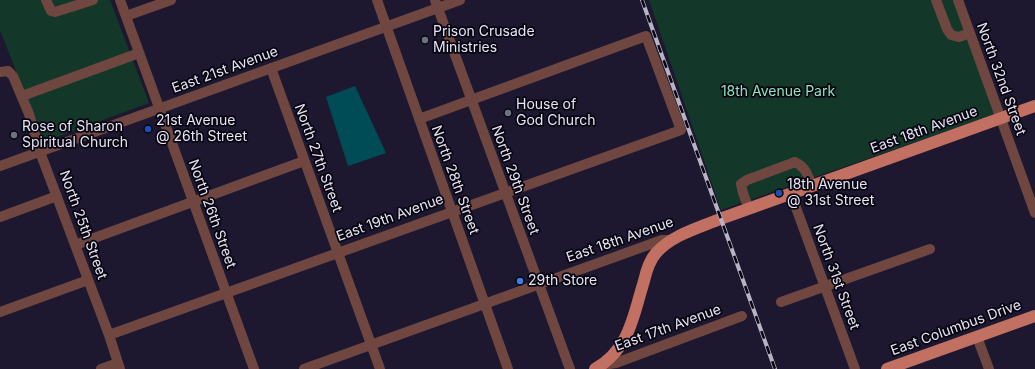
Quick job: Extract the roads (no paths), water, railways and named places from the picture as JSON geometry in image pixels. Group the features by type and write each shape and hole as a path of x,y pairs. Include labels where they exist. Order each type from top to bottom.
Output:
{"main road":[{"name":"East 18th Avenue","path":"672,240 690,231 749,209 1035,106"},
{"path":"599,367 614,354 624,342 630,328 647,269 656,254 672,240"},
{"name":"East Columbus Drive","path":"887,369 1035,316"}],"street":[{"path":"46,0 51,11 55,12 93,0"},
{"name":"North 26th Street","path":"120,0 225,293 254,369"},
{"path":"126,16 171,0"},
{"name":"North 28th Street","path":"377,0 508,369"},
{"name":"East 21st Avenue","path":"0,166 386,27 437,4 460,0"},
{"path":"936,0 947,29 951,35 959,37 970,33"},
{"name":"North 32nd Street","path":"958,0 1035,213"},
{"name":"North 29th Street","path":"437,4 570,369"},
{"name":"East 19th Avenue","path":"109,335 337,252 681,130 646,36 471,100"},
{"path":"22,96 139,53"},
{"name":"North 27th Street","path":"271,68 380,369"},
{"name":"North 25th Street","path":"4,72 13,76 22,96 40,152 109,335 119,366"},
{"path":"419,119 471,100"},
{"path":"75,245 304,160"},
{"path":"749,209 743,193 742,184 747,180 795,162 802,165 812,186"},
{"name":"North 31st Street","path":"791,194 855,369"},
{"path":"0,217 57,196"},
{"name":"East 18th Avenue","path":"304,369 662,240 672,240"},
{"path":"782,302 930,249"},
{"path":"0,312 88,280"},
{"name":"East 17th Avenue","path":"599,367 616,363 742,316"},
{"path":"977,337 989,369"},
{"path":"101,369 119,366"}],"railway":[{"path":"642,0 775,369"}],"place":[{"name":"Prison Crusade Ministries","path":"425,40"},
{"name":"House of God Church","path":"508,113"},
{"name":"21st Avenue @ 26th Street","path":"148,129"},
{"name":"Rose of Sharon Spiritual Church","path":"14,135"},
{"name":"18th Avenue @ 31st Street","path":"779,193"},
{"name":"29th Store","path":"520,281"}],"park label":[{"name":"18th Avenue Park","path":"778,92"}]}
